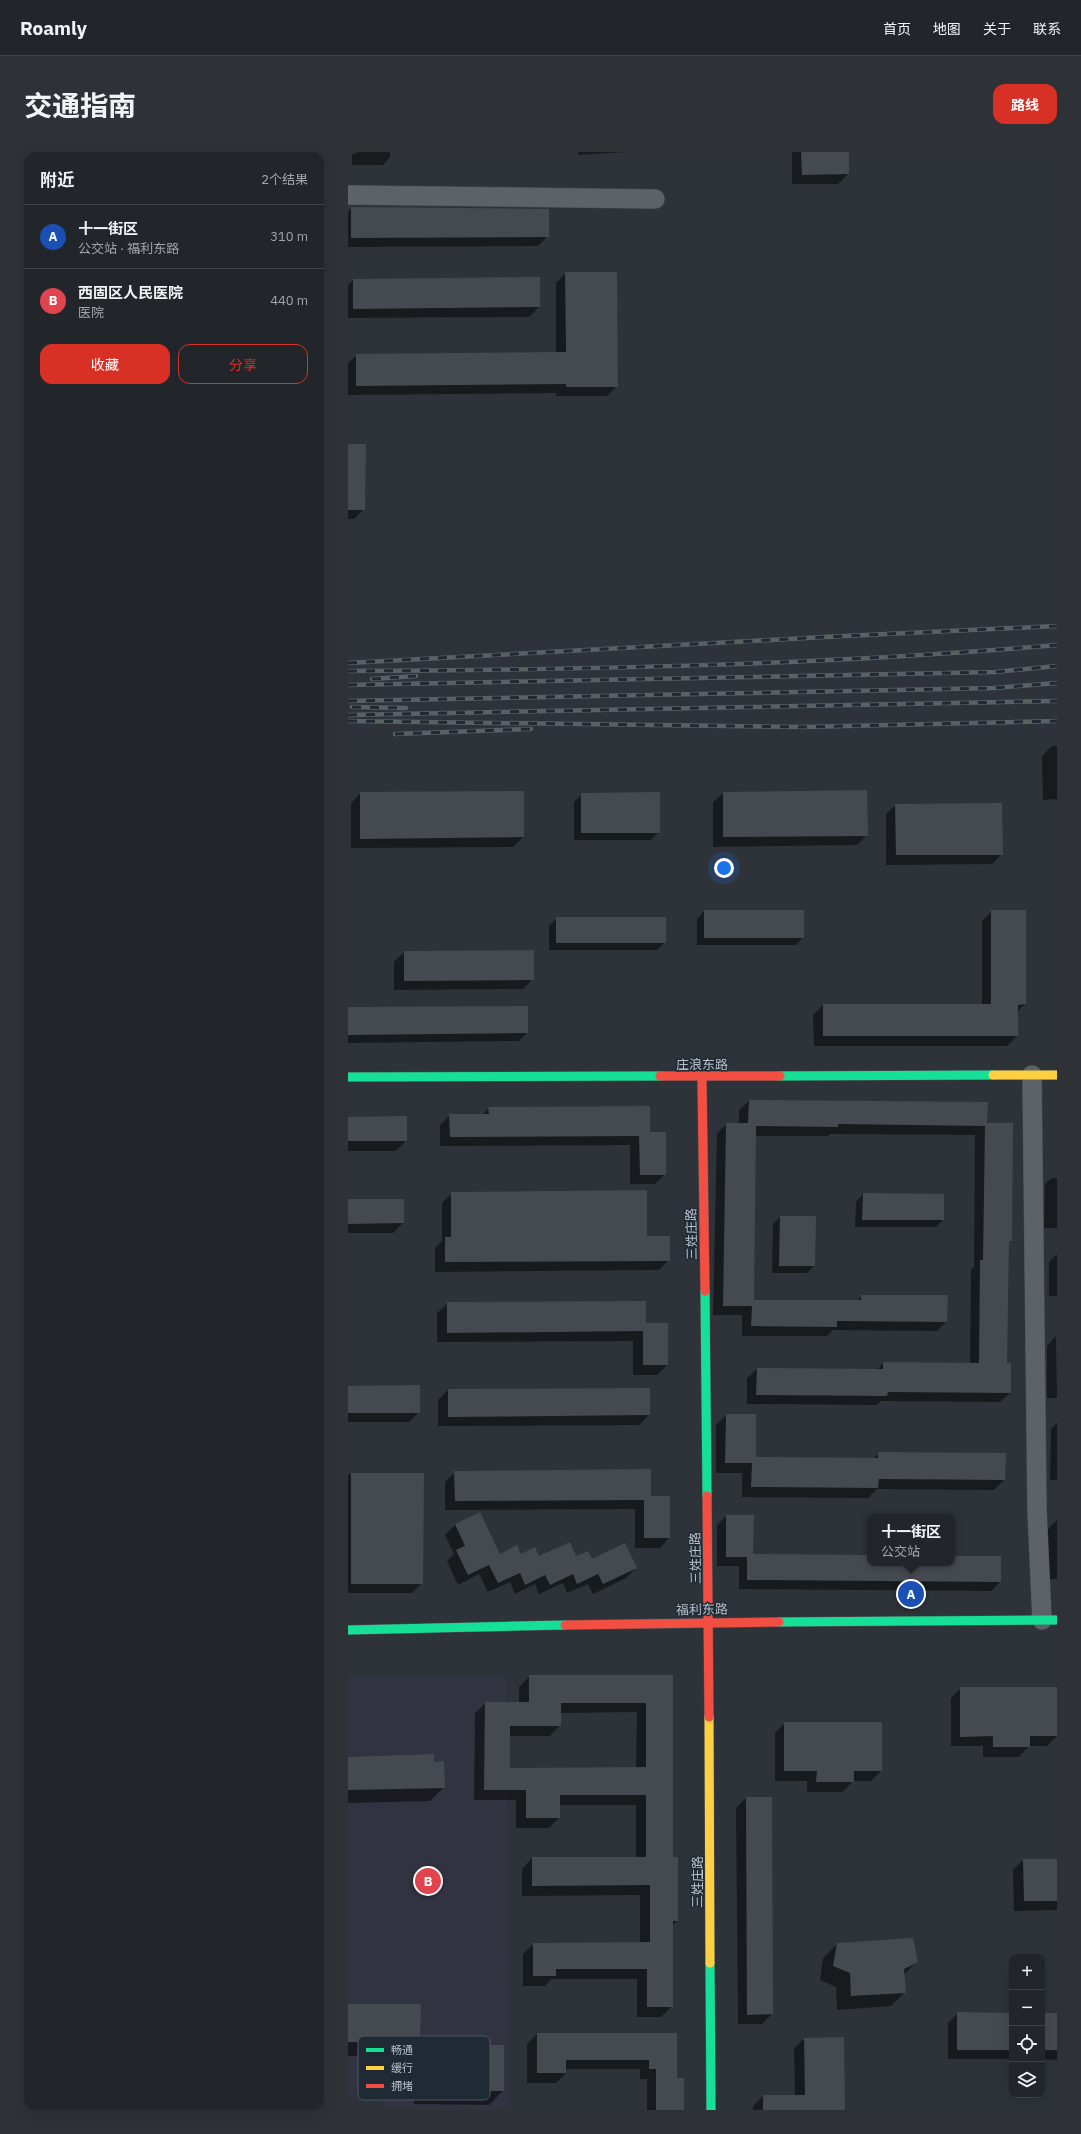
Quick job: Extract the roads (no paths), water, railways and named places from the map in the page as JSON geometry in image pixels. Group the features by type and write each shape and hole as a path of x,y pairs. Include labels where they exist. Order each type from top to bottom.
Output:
{"street":[{"path":"348,195 655,199"},
{"path":"1032,1075 1037,1511 1049,1620"},
{"name":"庄浪东路","path":"348,1077 702,1078 1057,1075"},
{"name":"三姓庄路","path":"702,1078 708,1622 711,2110"},
{"name":"福利东路","path":"348,1630 708,1622 1049,1620"}],"railway":[{"path":"348,663 1057,626"},
{"path":"348,671 614,668 791,662 968,652 1057,645"},
{"path":"348,685 995,672 1057,666"},
{"path":"372,679 416,676"},
{"path":"348,701 994,688 1057,683"},
{"path":"348,715 1057,701"},
{"path":"352,707 406,708"},
{"path":"348,721 803,727 1057,721"},
{"path":"395,734 531,729"}],"place":[{"name":"十一街区","path":"911,1594"},
{"name":"西固区人民医院","path":"428,1881"}]}
